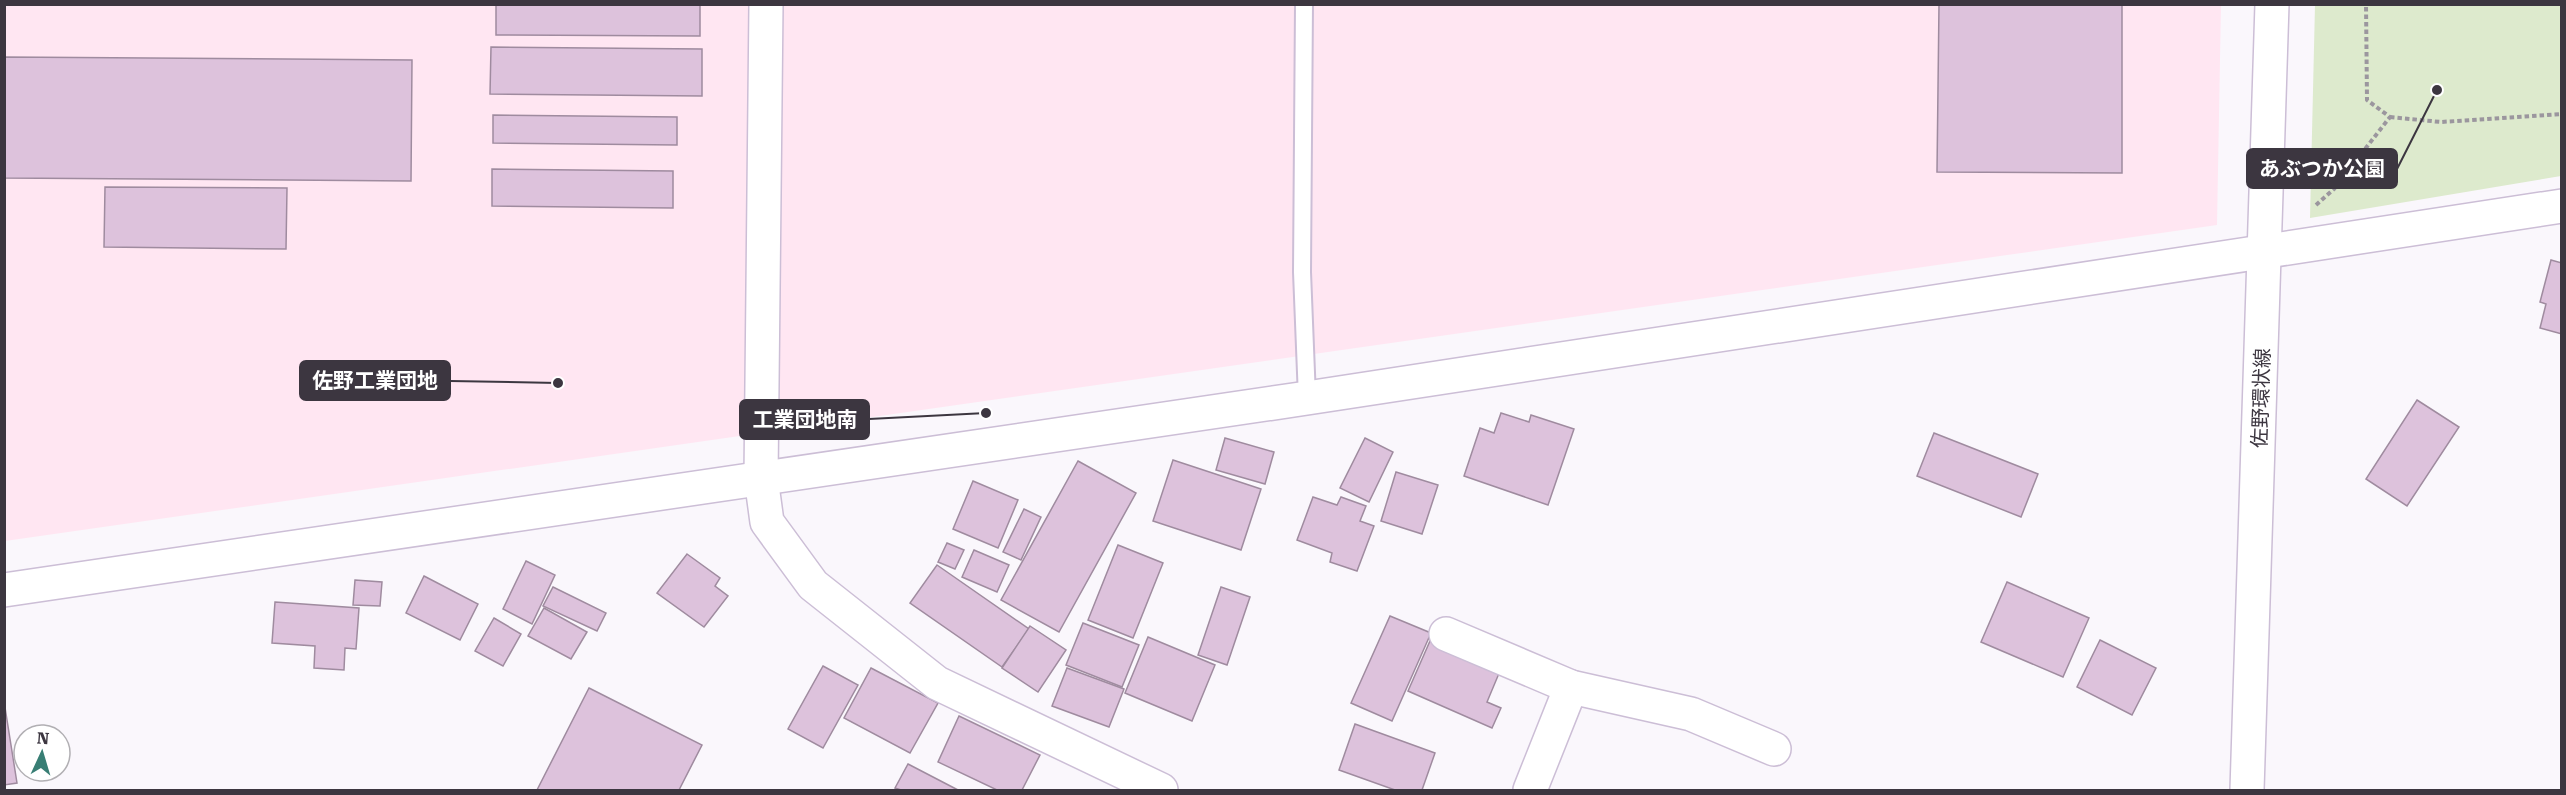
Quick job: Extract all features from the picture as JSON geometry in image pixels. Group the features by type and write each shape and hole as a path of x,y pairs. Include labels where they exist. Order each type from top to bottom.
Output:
{"street":[{"path":"766,4 761,478 767,522 813,585 929,676 1161,790"},
{"name":"佐野環状線","path":"2247,790 2266,252 2272,4"},
{"path":"4,590 1307,398 2562,206"},
{"path":"1446,634 1571,687 1691,714 1773,749"},
{"path":"1530,790 1571,687"}],"lane":[{"path":"1304,4 1302,272 1307,398"}],"path":[{"path":"2366,4 2367,100 2390,117 2441,122 2562,114"},
{"path":"2308,213 2334,189 2390,117"}],"shaded area":[{"path":"4,5 2221,5 2217,225 5,541"}],"green space":[{"path":"2315,5 2561,5 2561,176 2310,218"}],"building":[{"path":"496,4 700,4 700,36 496,35"},
{"path":"1939,4 2122,4 2122,173 1937,172"},
{"path":"491,47 702,49 702,96 490,94"},
{"path":"5,57 412,60 411,181 4,178"},
{"path":"493,115 677,117 677,145 493,143"},
{"path":"492,169 673,171 673,208 492,206"},
{"path":"105,187 287,188 286,249 104,247"},
{"path":"2551,260 2562,263 2562,334 2540,328 2546,304 2540,302"},
{"path":"2417,400 2459,427 2407,506 2366,479"},
{"path":"1501,413 1529,422 1531,415 1574,429 1548,505 1464,476 1480,428 1494,433"},
{"path":"1934,433 2038,474 2021,517 1917,476"},
{"path":"1225,438 1274,452 1265,484 1216,470"},
{"path":"1365,438 1393,452 1369,502 1340,488"},
{"path":"1173,460 1261,489 1241,550 1153,521"},
{"path":"1078,461 1136,493 1059,632 1001,600"},
{"path":"1396,472 1438,485 1422,534 1381,521"},
{"path":"973,481 1018,500 998,548 953,529"},
{"path":"1313,497 1337,505 1341,497 1366,506 1360,521 1374,526 1357,571 1330,562 1332,553 1297,540"},
{"path":"1024,509 1041,517 1021,560 1003,552"},
{"path":"947,543 964,550 955,569 938,562"},
{"path":"1118,545 1163,563 1133,638 1088,620"},
{"path":"974,550 1009,565 997,592 962,577"},
{"path":"687,554 720,578 715,586 728,596 704,627 657,593"},
{"path":"526,561 555,575 532,624 503,609"},
{"path":"937,565 1029,629 1002,667 910,603"},
{"path":"424,576 478,604 460,640 406,613"},
{"path":"355,580 382,582 380,606 353,605"},
{"path":"2007,582 2089,618 2063,677 1981,642"},
{"path":"553,587 606,613 597,631 543,606"},
{"path":"1221,587 1250,597 1227,665 1198,655"},
{"path":"275,602 359,608 356,649 345,648 344,670 314,668 315,646 272,643"},
{"path":"544,608 587,632 571,659 528,636"},
{"path":"1390,616 1431,633 1392,721 1351,703"},
{"path":"494,618 521,634 503,666 475,651"},
{"path":"1083,623 1139,645 1122,687 1066,665"},
{"path":"1030,626 1066,650 1038,692 1002,668"},
{"path":"1148,637 1215,665 1192,721 1125,693"},
{"path":"2100,640 2156,668 2132,715 2077,687"},
{"path":"1430,641 1500,671 1487,702 1501,708 1492,728 1408,691"},
{"path":"823,666 858,685 823,748 788,729"},
{"path":"871,668 938,703 910,753 844,718"},
{"path":"1067,668 1124,689 1109,727 1052,706"},
{"path":"589,688 702,745 679,790 537,790"},
{"path":"4,701 12,751 12,783 17,783 4,785"},
{"path":"959,716 1040,755 1022,790 997,790 938,762"},
{"path":"1355,724 1435,753 1422,790 1395,790 1339,770"},
{"path":"908,764 958,790 901,790 895,788"}],"place":[{"name":"あぶつか公園","path":"2437,90"},
{"name":"佐野工業団地","path":"558,383"},
{"name":"工業団地南","path":"986,413"}]}
